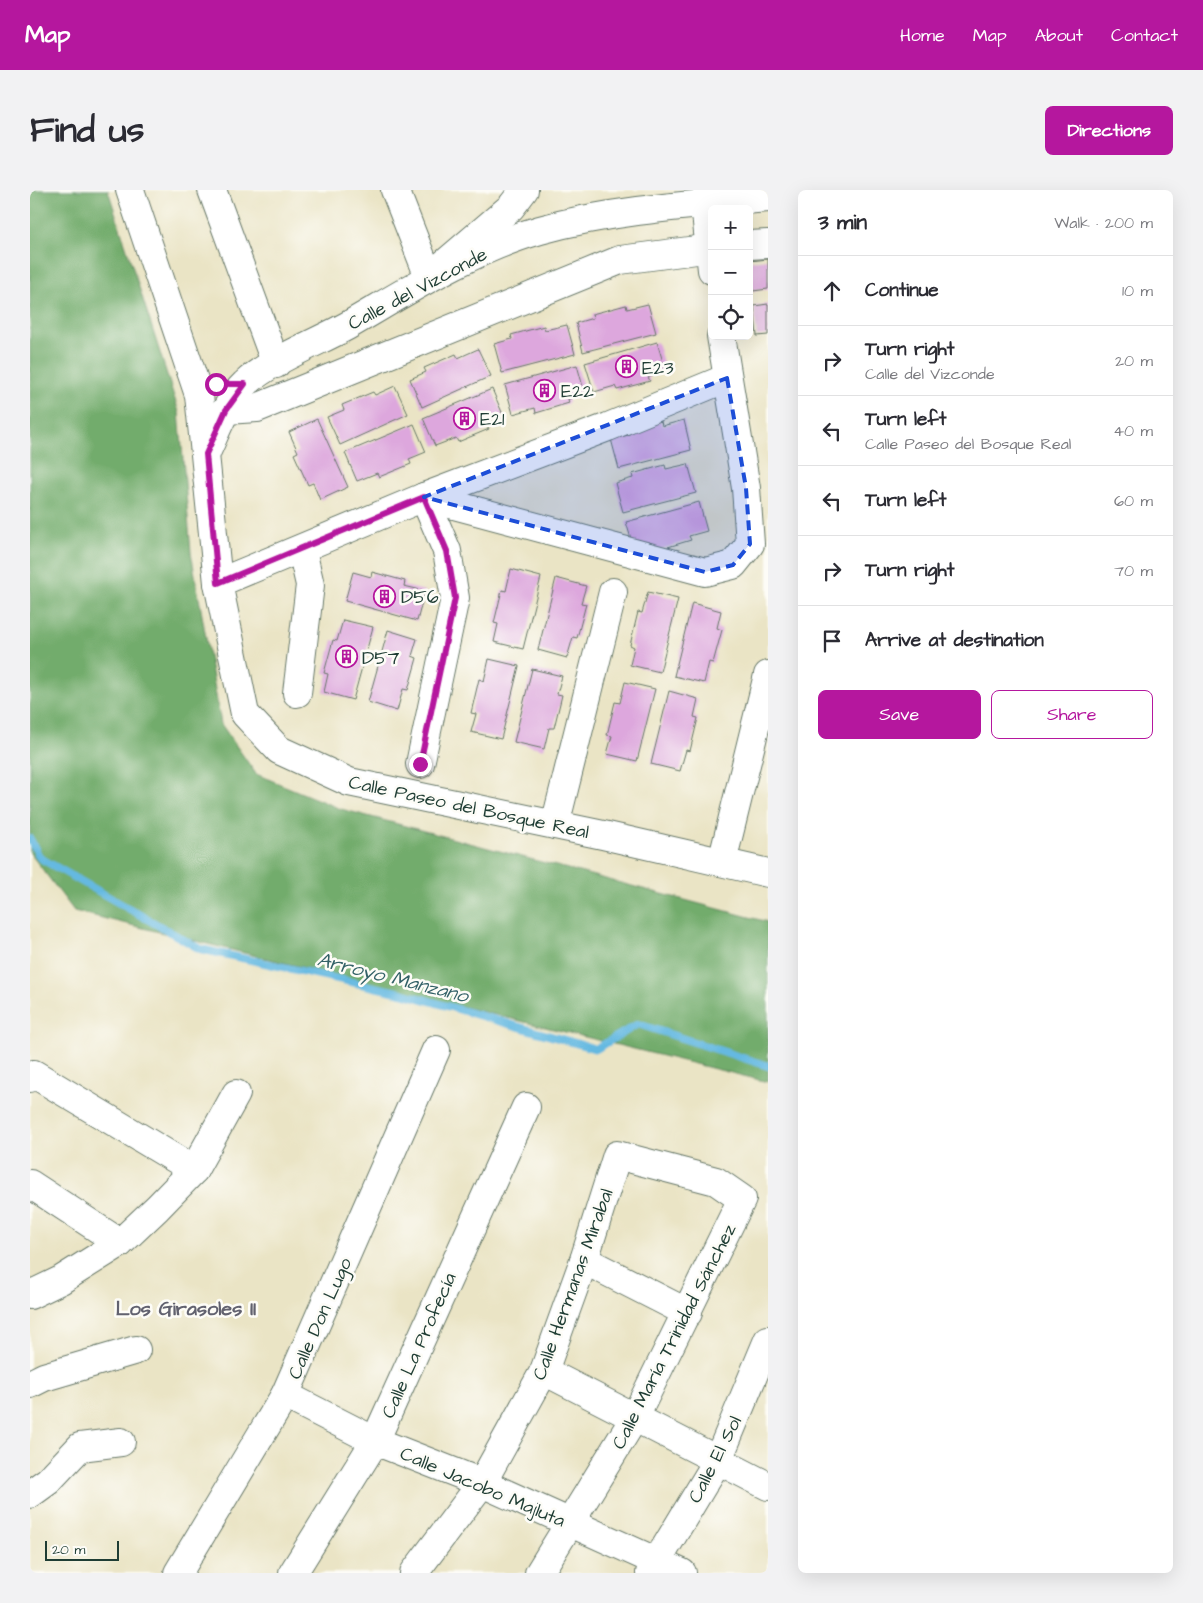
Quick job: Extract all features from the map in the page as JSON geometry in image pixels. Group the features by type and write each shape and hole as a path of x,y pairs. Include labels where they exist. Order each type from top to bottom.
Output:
{"street":[{"name":"Calle Paseo del Bosque Real","path":"130,190 199,395 218,583 245,714 279,750 349,782 555,825 768,873"},
{"path":"212,190 276,364"},
{"path":"395,190 429,277 511,207 524,190"},
{"path":"646,190 673,198 705,204 710,250"},
{"name":"Calle del Vizconde","path":"206,454 226,410 245,384 276,364 345,327 429,277 489,249 540,230 621,214 768,198"},
{"path":"753,245 768,244"},
{"path":"226,410 257,408 620,260 708,256"},
{"path":"424,497 705,572 733,565 750,544 746,488 722,340"},
{"path":"191,371 216,384 245,384"},
{"path":"218,583 302,550 424,497 608,427 727,378"},
{"path":"420,764 455,598 447,551 424,497"},
{"path":"297,693 310,585 302,550"},
{"path":"555,825 612,592"},
{"path":"722,862 768,675"},
{"name":"Calle Don Lugo","path":"178,1573 284,1395 436,1050"},
{"path":"30,1078 34,1074 194,1170"},
{"path":"30,1295 61,1280 120,1242 194,1170 236,1094"},
{"name":"Calle La Profecía","path":"293,1573 375,1441 526,1107"},
{"name":"Calle Hermanas Mirabal","path":"414,1573 482,1483 544,1371 584,1260 617,1155 716,1181 742,1200"},
{"path":"30,1184 120,1242"},
{"name":"Calle María Trinidad Sánchez","path":"539,1573 635,1417 742,1200"},
{"path":"584,1260 688,1312"},
{"name":"Calle El Sol","path":"654,1568 718,1460 768,1340"},
{"path":"30,1384 44,1377 136,1350"},
{"path":"544,1371 768,1486"},
{"name":"Calle Jacobo Majluta","path":"284,1395 375,1441 482,1483 570,1522 654,1568 682,1573"},
{"path":"30,1494 48,1481 80,1447 121,1442"}],"highlighted area":[{"path":"727,378 746,488 750,544 733,565 705,572 424,497"}],"green space":[{"path":"30,190 108,190 179,412 191,552 221,724 256,774 341,809 768,922 768,1082 74,911 30,853"}],"building":[{"path":"768,259 768,289 753,291 753,261"},
{"path":"648,304 656,333 583,352 576,323 593,318 592,314 626,305 627,309"},
{"path":"768,304 768,335 757,336 754,306"},
{"path":"567,325 575,354 502,373 494,344 512,339 511,335 544,326 545,330"},
{"name":"E23","path":"657,342 666,372 648,377 650,381 617,390 615,386 594,392 585,363"},
{"path":"478,349 491,376 422,407 410,379 426,372 424,368 456,354 458,358"},
{"name":"E22","path":"577,365 585,394 568,399 569,403 536,413 535,408 513,414 505,385"},
{"path":"395,386 408,414 340,445 327,417 344,410 342,405 373,392 375,395"},
{"name":"E21","path":"492,389 504,417 487,425 489,429 458,442 456,438 435,446 423,418"},
{"path":"317,419 348,487 320,500 313,483 308,485 294,454 298,452 289,432"},
{"path":"684,420 691,450 619,469 611,439 629,435 627,430 661,421 662,426"},
{"path":"414,424 426,452 409,459 411,464 379,477 377,473 357,481 345,453"},
{"path":"688,464 696,493 623,512 615,483 633,478 632,474 665,465 666,469"},
{"path":"699,502 707,531 689,536 691,540 658,550 635,552 626,522"},
{"path":"511,569 541,577 523,649 494,642 498,624 494,623 502,590 506,591"},
{"name":"D56","path":"353,572 371,577 372,572 405,581 404,586 425,591 417,621 345,601"},
{"path":"556,578 586,586 581,603 586,604 577,638 573,637 567,658 538,650"},
{"path":"648,592 678,599 660,672 630,665 634,647 630,645 638,612 642,613"},
{"path":"692,603 721,611 717,628 722,630 713,663 709,662 704,683 674,676"},
{"name":"D57","path":"343,620 373,627 353,700 324,692 328,674 324,673 333,640 337,641"},
{"path":"388,630 417,639 412,656 417,658 408,690 403,689 397,711 368,702"},
{"path":"489,659 519,666 501,739 471,732 476,714 471,713 479,679 484,681"},
{"path":"532,669 562,676 557,694 562,695 554,728 549,728 544,749 514,742"},
{"path":"625,682 655,689 637,761 607,754 612,736 607,735 615,702 620,703"},
{"path":"669,691 698,699 694,717 698,718 690,751 686,750 680,771 651,764"}],"waterway":[{"name":"Arroyo Manzano","path":"30,839 40,858 200,949 402,993 596,1049 638,1024 768,1066"}],"place":[{"name":"E23","path":"626,367"},
{"name":"E22","path":"545,390"},
{"name":"E21","path":"464,418"},
{"name":"D56","path":"385,596"},
{"name":"D57","path":"346,657"}],"district":[{"name":"Los Girasoles II","path":"186,1308"}],"route":[{"path":"216,384 245,384 226,410 206,454 218,583 302,550 424,497 447,551 455,598 420,764"}]}
